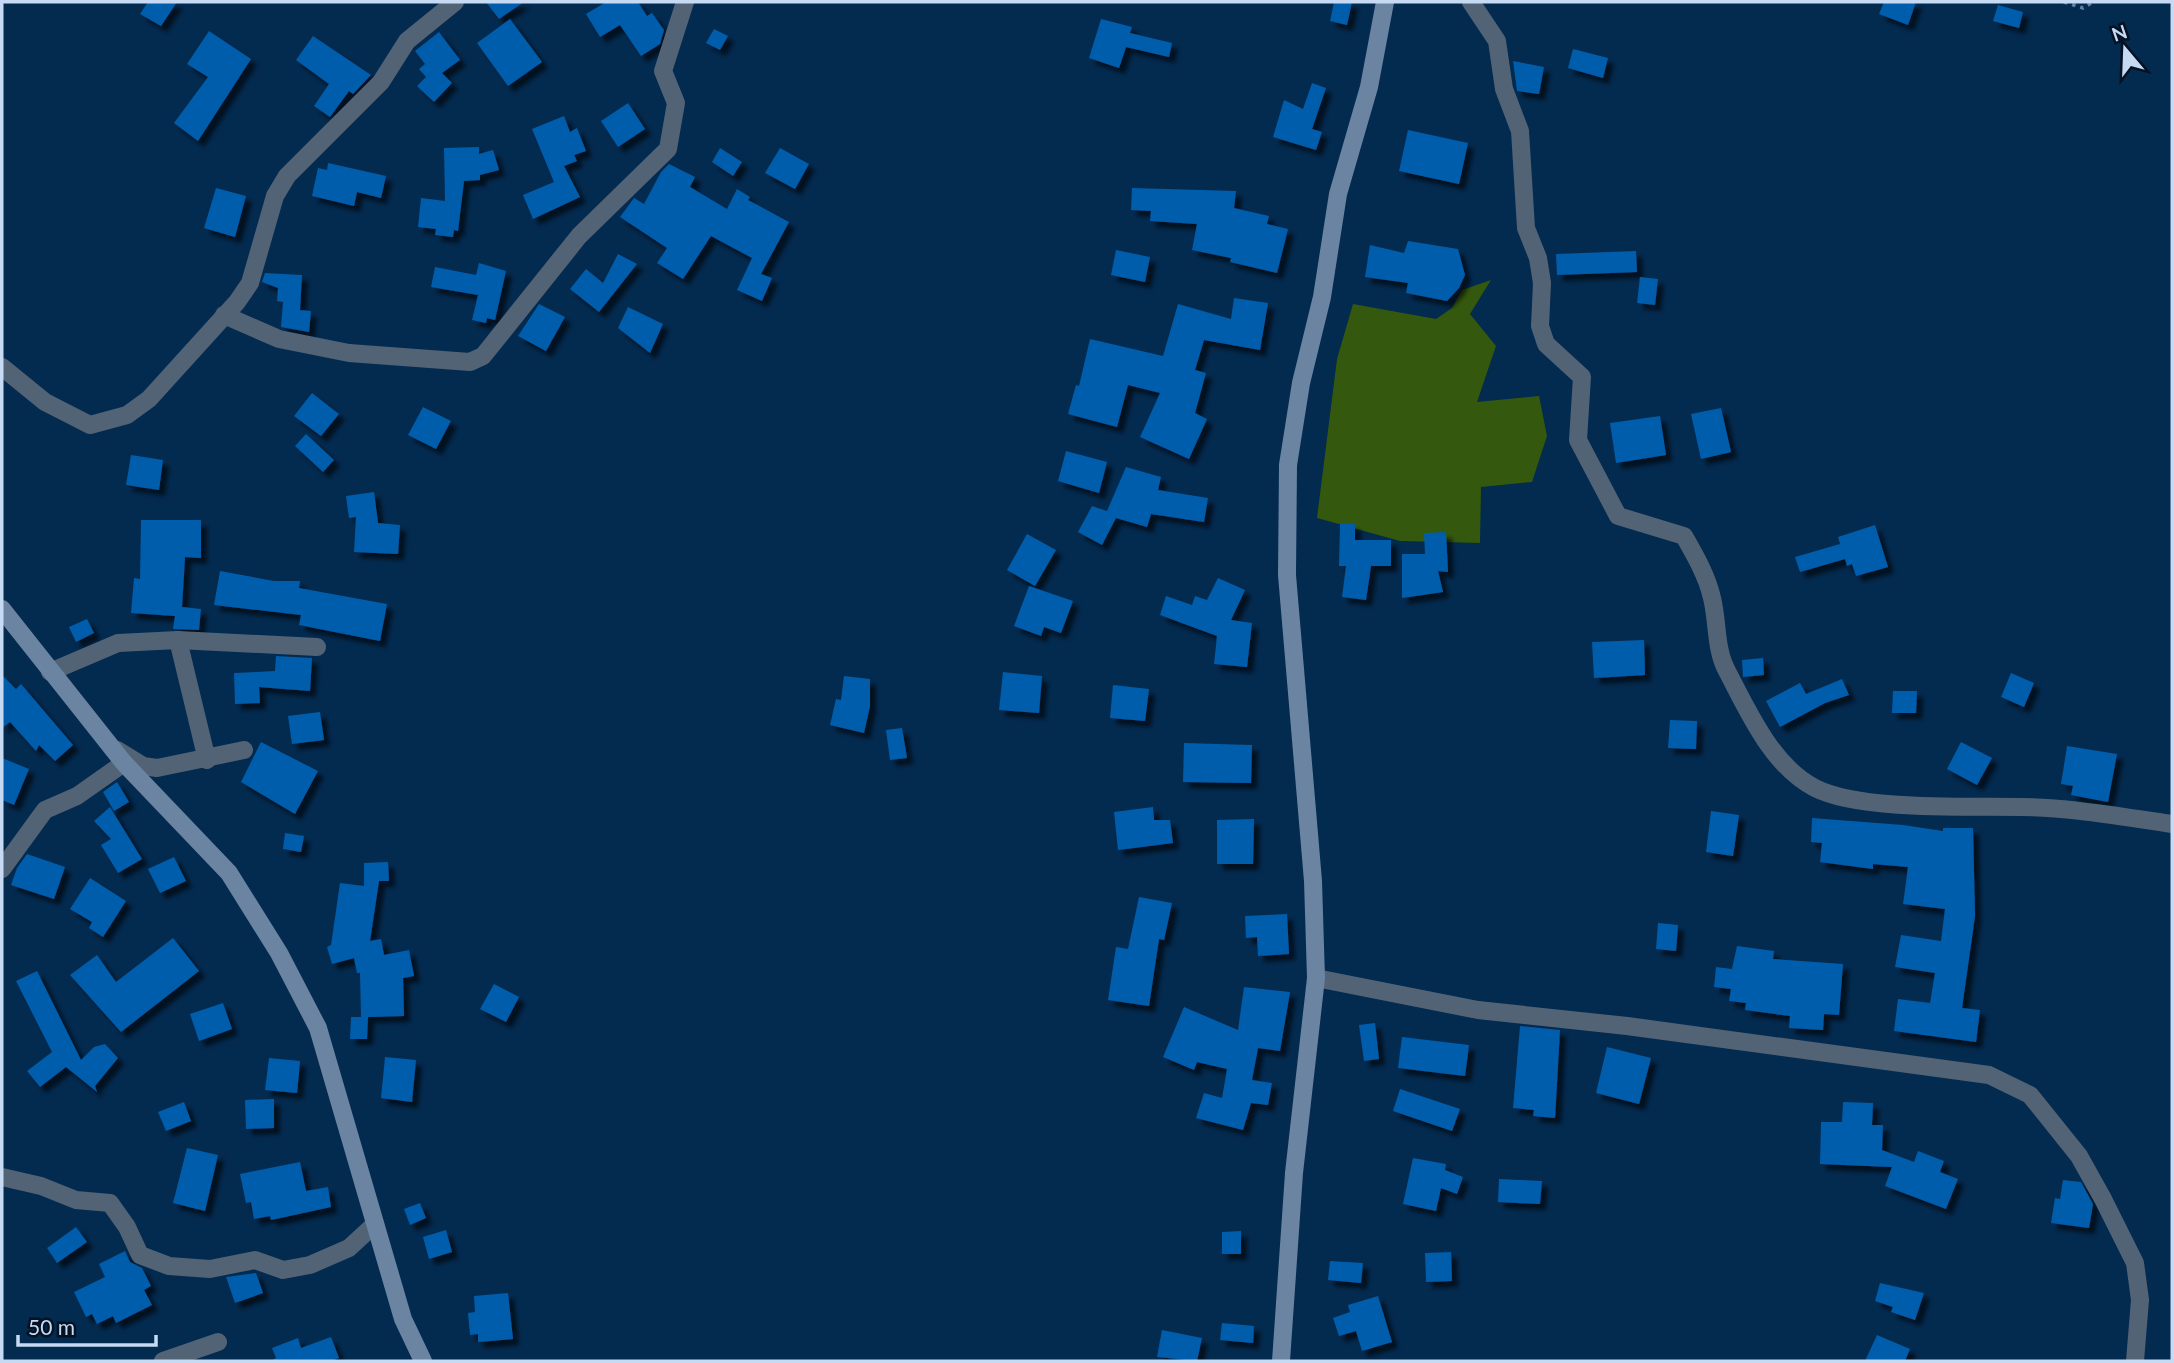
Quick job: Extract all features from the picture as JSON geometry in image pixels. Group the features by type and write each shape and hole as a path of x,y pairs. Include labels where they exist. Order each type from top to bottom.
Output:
{"main road":[{"path":"1281,1361 1294,1173 1316,978 1313,881 1287,575 1288,465 1301,383 1322,297 1338,194 1369,87 1385,2"},
{"path":"2,609 124,763 229,873 279,953 318,1028 403,1319 423,1361"}],"street":[{"path":"2,367 63,413 90,425 104,424 127,415 149,399 250,283 275,196 287,176 381,82 407,41 454,2"},
{"path":"224,315 279,338 349,353 470,362 483,356 579,236 668,149 676,103 663,71 685,2"},
{"path":"1471,2 1497,41 1504,89 1520,131 1525,228 1538,258 1542,283 1540,326 1546,344 1582,377 1578,440 1618,516 1684,536 1712,595 1725,668 1765,739 1788,767 1813,787 1852,799 1973,809 2054,809 2172,824"},
{"path":"50,672 118,643 178,640 317,647"},
{"path":"178,640 207,760"},
{"path":"111,746 143,766 168,767 244,750"},
{"path":"2,869 46,810 77,796 124,763"},
{"path":"1316,978 1478,1010 1627,1026 1989,1075 2030,1095 2079,1156 2103,1199 2135,1263 2140,1300 2135,1361"},
{"path":"2,1177 41,1186 76,1200 110,1203 127,1227 140,1255 169,1266 210,1269 255,1260 283,1270 310,1265 349,1248 374,1224"},
{"path":"163,1361 218,1342"}],"path":[{"path":"2064,2 2083,8 2093,2"}],"green space":[{"path":"1491,280 1470,314 1496,346 1477,402 1539,396 1547,436 1532,482 1481,487 1480,543 1400,541 1317,518 1337,359 1353,304 1436,319 1452,308 1462,290"}],"building":[{"path":"148,2 177,2 161,26 140,14"},
{"path":"486,2 524,2 499,19"},
{"path":"606,2 638,2 647,16 652,13 664,30 660,44 641,56 620,25 600,37 586,14"},
{"path":"1334,2 1352,2 1347,25 1330,21"},
{"path":"1884,2 1916,2 1908,25 1879,14"},
{"path":"1998,5 2023,12 2019,28 1993,21"},
{"path":"510,19 542,62 508,86 477,43"},
{"path":"1101,19 1132,27 1130,33 1172,43 1169,57 1126,47 1119,68 1089,58"},
{"path":"714,29 728,36 720,50 706,43"},
{"path":"209,31 251,59 198,141 174,123 208,77 187,64"},
{"path":"439,32 460,60 442,73 452,83 434,102 417,86 426,77 419,69 425,64 415,51"},
{"path":"313,36 371,75 353,94 349,91 330,117 314,106 329,84 296,60"},
{"path":"1573,49 1608,58 1603,78 1568,68"},
{"path":"1513,61 1544,67 1539,94 1517,91"},
{"path":"1312,83 1326,88 1312,129 1322,132 1316,150 1273,137 1284,100 1303,109"},
{"path":"628,103 645,129 618,147 601,121"},
{"path":"564,116 570,132 577,128 586,151 574,155 577,161 564,166 580,197 533,219 523,195 554,182 532,129"},
{"path":"1408,130 1468,143 1459,184 1399,171"},
{"path":"479,147 479,154 493,150 499,170 480,175 480,180 464,181 458,231 454,230 453,237 435,235 436,229 418,227 421,198 445,201 444,148"},
{"path":"720,148 742,162 733,176 712,162"},
{"path":"780,148 809,164 795,189 765,173"},
{"path":"328,163 386,176 381,198 357,192 354,206 312,196 318,168 327,170"},
{"path":"669,164 695,177 690,187 727,209 737,189 750,197 748,200 789,222 761,274 772,278 762,301 737,290 752,258 711,236 683,279 657,263 667,248 620,217 634,198 644,204 661,172"},
{"path":"216,188 246,196 235,237 204,228"},
{"path":"1132,188 1236,191 1234,208 1269,216 1267,224 1288,229 1277,273 1230,262 1231,258 1192,250 1197,224 1150,221 1151,211 1131,210"},
{"path":"1408,241 1458,249 1465,275 1459,288 1447,301 1406,293 1408,283 1365,277 1370,245 1404,253"},
{"path":"1116,250 1150,257 1145,282 1111,275"},
{"path":"1636,251 1637,272 1557,275 1556,254"},
{"path":"618,254 637,264 599,312 570,289 586,269 603,283"},
{"path":"479,263 506,271 495,320 487,318 486,323 472,320 478,295 431,287 435,267 476,275"},
{"path":"265,273 302,275 300,310 311,311 309,332 281,327 283,302 277,301 278,288 262,282"},
{"path":"1640,277 1658,279 1655,305 1637,303"},
{"path":"1234,298 1268,303 1260,350 1204,340 1195,370 1206,373 1195,413 1207,419 1189,459 1140,437 1160,393 1128,385 1117,427 1068,414 1076,385 1079,386 1090,339 1163,356 1178,304 1231,319"},
{"path":"539,304 565,317 546,351 518,336"},
{"path":"628,307 663,324 650,353 618,328"},
{"path":"312,393 339,414 321,436 294,416"},
{"path":"423,407 451,421 436,449 408,435"},
{"path":"1721,408 1731,452 1701,459 1691,414"},
{"path":"1660,416 1666,455 1616,463 1610,423"},
{"path":"306,434 334,460 323,472 295,446"},
{"path":"1066,451 1107,462 1099,493 1058,481"},
{"path":"131,455 163,460 159,490 126,485"},
{"path":"1126,467 1161,477 1158,490 1208,498 1204,522 1151,514 1147,527 1116,518 1102,545 1078,532 1092,506 1107,511"},
{"path":"374,492 378,523 400,525 398,554 354,552 356,517 349,518 346,496"},
{"path":"141,520 201,520 201,558 185,557 182,607 201,609 199,630 173,629 175,616 131,613 134,578 140,579"},
{"path":"1340,524 1355,524 1355,540 1391,540 1391,566 1371,566 1366,600 1342,597 1346,566 1339,566"},
{"path":"1875,525 1888,567 1856,576 1852,564 1847,566 1845,559 1800,572 1795,557 1840,544 1838,537"},
{"path":"1446,532 1448,572 1438,571 1443,592 1402,598 1402,554 1425,554 1424,533"},
{"path":"1027,534 1056,550 1035,586 1007,570"},
{"path":"220,571 274,581 300,581 299,588 387,604 380,641 299,625 301,615 214,605"},
{"path":"1218,578 1245,590 1231,620 1252,623 1247,667 1214,664 1217,636 1160,615 1166,596 1192,605 1195,596 1207,600"},
{"path":"1029,586 1073,601 1061,633 1044,627 1041,636 1014,626"},
{"path":"87,619 94,633 76,642 69,627"},
{"path":"1644,640 1645,675 1594,678 1592,642"},
{"path":"276,656 312,658 310,691 259,687 260,703 235,704 234,673 275,671"},
{"path":"1763,658 1764,675 1743,677 1742,660"},
{"path":"1003,672 1042,676 1039,713 999,710"},
{"path":"2011,673 2034,683 2024,707 2001,697"},
{"path":"2,675 16,689 21,684 73,745 55,761 39,745 36,751 10,722 2,728"},
{"path":"844,676 870,679 870,706 864,733 830,725 836,699 841,700"},
{"path":"1842,679 1849,695 1825,703 1780,727 1766,701 1800,683 1806,694"},
{"path":"1113,685 1149,689 1145,721 1110,718"},
{"path":"1893,691 1917,691 1916,713 1892,713"},
{"path":"320,712 324,740 292,744 288,716"},
{"path":"1670,720 1697,721 1696,749 1668,748"},
{"path":"902,728 907,758 890,760 886,730"},
{"path":"261,742 318,771 295,814 241,782"},
{"path":"1961,742 1992,758 1977,785 1947,769"},
{"path":"1184,743 1252,745 1251,783 1183,782"},
{"path":"2067,746 2117,754 2108,802 2071,795 2073,786 2061,784"},
{"path":"2,758 29,769 14,805 2,800"},
{"path":"117,782 129,802 114,811 103,792"},
{"path":"110,807 142,859 118,873 101,845 111,839 94,821"},
{"path":"1153,807 1154,820 1170,820 1173,843 1118,850 1114,812"},
{"path":"1711,811 1739,815 1733,856 1706,852"},
{"path":"1812,818 1943,831 1943,828 1973,828 1975,916 1962,1008 1980,1010 1976,1042 1894,1031 1898,999 1930,1003 1935,973 1895,967 1901,935 1941,941 1945,909 1903,904 1908,867 1873,864 1873,869 1820,862 1822,843 1811,842"},
{"path":"1254,819 1253,864 1217,864 1217,820"},
{"path":"285,833 304,836 301,852 283,849"},
{"path":"27,854 65,867 54,899 11,885 17,868"},
{"path":"174,857 186,881 160,893 148,869"},
{"path":"388,862 389,881 379,881 370,941 381,939 384,955 409,950 414,976 403,978 404,1016 368,1017 367,1039 350,1039 351,1017 361,1017 360,973 357,973 354,958 332,964 327,947 331,945 340,883 364,886 364,863"},
{"path":"90,878 126,901 103,937 89,928 92,922 70,909"},
{"path":"1139,897 1172,903 1164,940 1159,939 1149,1006 1108,1000 1116,947 1128,949"},
{"path":"1287,914 1289,954 1258,956 1257,937 1246,938 1245,916"},
{"path":"1658,923 1678,925 1676,951 1656,949"},
{"path":"173,938 199,971 121,1032 70,975 97,955 116,982"},
{"path":"1737,946 1774,951 1773,959 1843,964 1839,1015 1824,1014 1823,1030 1789,1028 1790,1016 1745,1010 1746,1003 1729,1001 1731,989 1714,987 1716,967 1732,969"},
{"path":"37,971 81,1060 94,1047 105,1044 118,1058 95,1086 97,1092 66,1067 40,1087 27,1071 52,1052 16,981"},
{"path":"494,984 519,997 506,1022 480,1009"},
{"path":"1244,987 1290,992 1280,1051 1258,1048 1252,1080 1272,1083 1268,1105 1251,1103 1243,1130 1196,1118 1204,1093 1222,1098 1227,1069 1197,1062 1194,1070 1163,1057 1184,1007 1238,1030"},
{"path":"223,1003 232,1029 199,1041 190,1014"},
{"path":"1375,1023 1379,1059 1364,1061 1359,1025"},
{"path":"1520,1026 1560,1030 1555,1118 1533,1116 1534,1110 1513,1108"},
{"path":"1402,1037 1469,1045 1465,1076 1398,1068"},
{"path":"1607,1047 1651,1058 1639,1104 1596,1093"},
{"path":"385,1057 416,1060 412,1102 381,1098"},
{"path":"269,1058 300,1061 297,1093 265,1090"},
{"path":"1400,1089 1460,1109 1452,1131 1393,1111"},
{"path":"274,1099 274,1128 246,1129 245,1100"},
{"path":"184,1102 191,1121 166,1131 158,1112"},
{"path":"1843,1102 1873,1103 1872,1125 1883,1125 1882,1150 1914,1162 1918,1151 1944,1161 1940,1172 1958,1179 1946,1209 1885,1186 1892,1167 1820,1164 1821,1122 1842,1122"},
{"path":"187,1148 218,1155 205,1211 173,1203"},
{"path":"1413,1158 1446,1164 1445,1170 1463,1177 1457,1194 1441,1188 1436,1211 1403,1204"},
{"path":"300,1162 306,1191 328,1187 331,1207 271,1220 270,1216 254,1219 251,1202 246,1203 240,1174"},
{"path":"1499,1179 1542,1181 1540,1204 1498,1202"},
{"path":"2063,1180 2081,1182 2093,1204 2089,1228 2051,1223 2055,1198 2060,1199"},
{"path":"420,1203 426,1218 410,1225 404,1209"},
{"path":"76,1227 87,1242 57,1263 47,1248"},
{"path":"446,1230 452,1252 429,1259 423,1237"},
{"path":"1241,1231 1241,1254 1222,1254 1222,1232"},
{"path":"125,1251 130,1262 142,1268 151,1286 144,1290 152,1305 116,1323 113,1316 97,1324 92,1314 86,1317 74,1292 105,1277 99,1264"},
{"path":"1451,1252 1452,1281 1426,1282 1425,1253"},
{"path":"1330,1261 1363,1263 1361,1283 1328,1280"},
{"path":"256,1273 263,1293 235,1303 226,1277"},
{"path":"1880,1283 1924,1293 1915,1320 1891,1312 1893,1307 1875,1301"},
{"path":"508,1293 513,1339 478,1342 478,1334 470,1335 468,1313 475,1312 474,1296"},
{"path":"1378,1296 1392,1342 1362,1351 1356,1331 1339,1336 1333,1318 1350,1312 1348,1305"},
{"path":"1222,1323 1254,1326 1253,1343 1220,1340"},
{"path":"1162,1330 1202,1338 1197,1361 1157,1357"},
{"path":"1877,1335 1910,1349 1905,1361 1865,1361"},
{"path":"331,1337 339,1358 331,1361 271,1361 276,1358 272,1348 298,1338 301,1348"}]}
